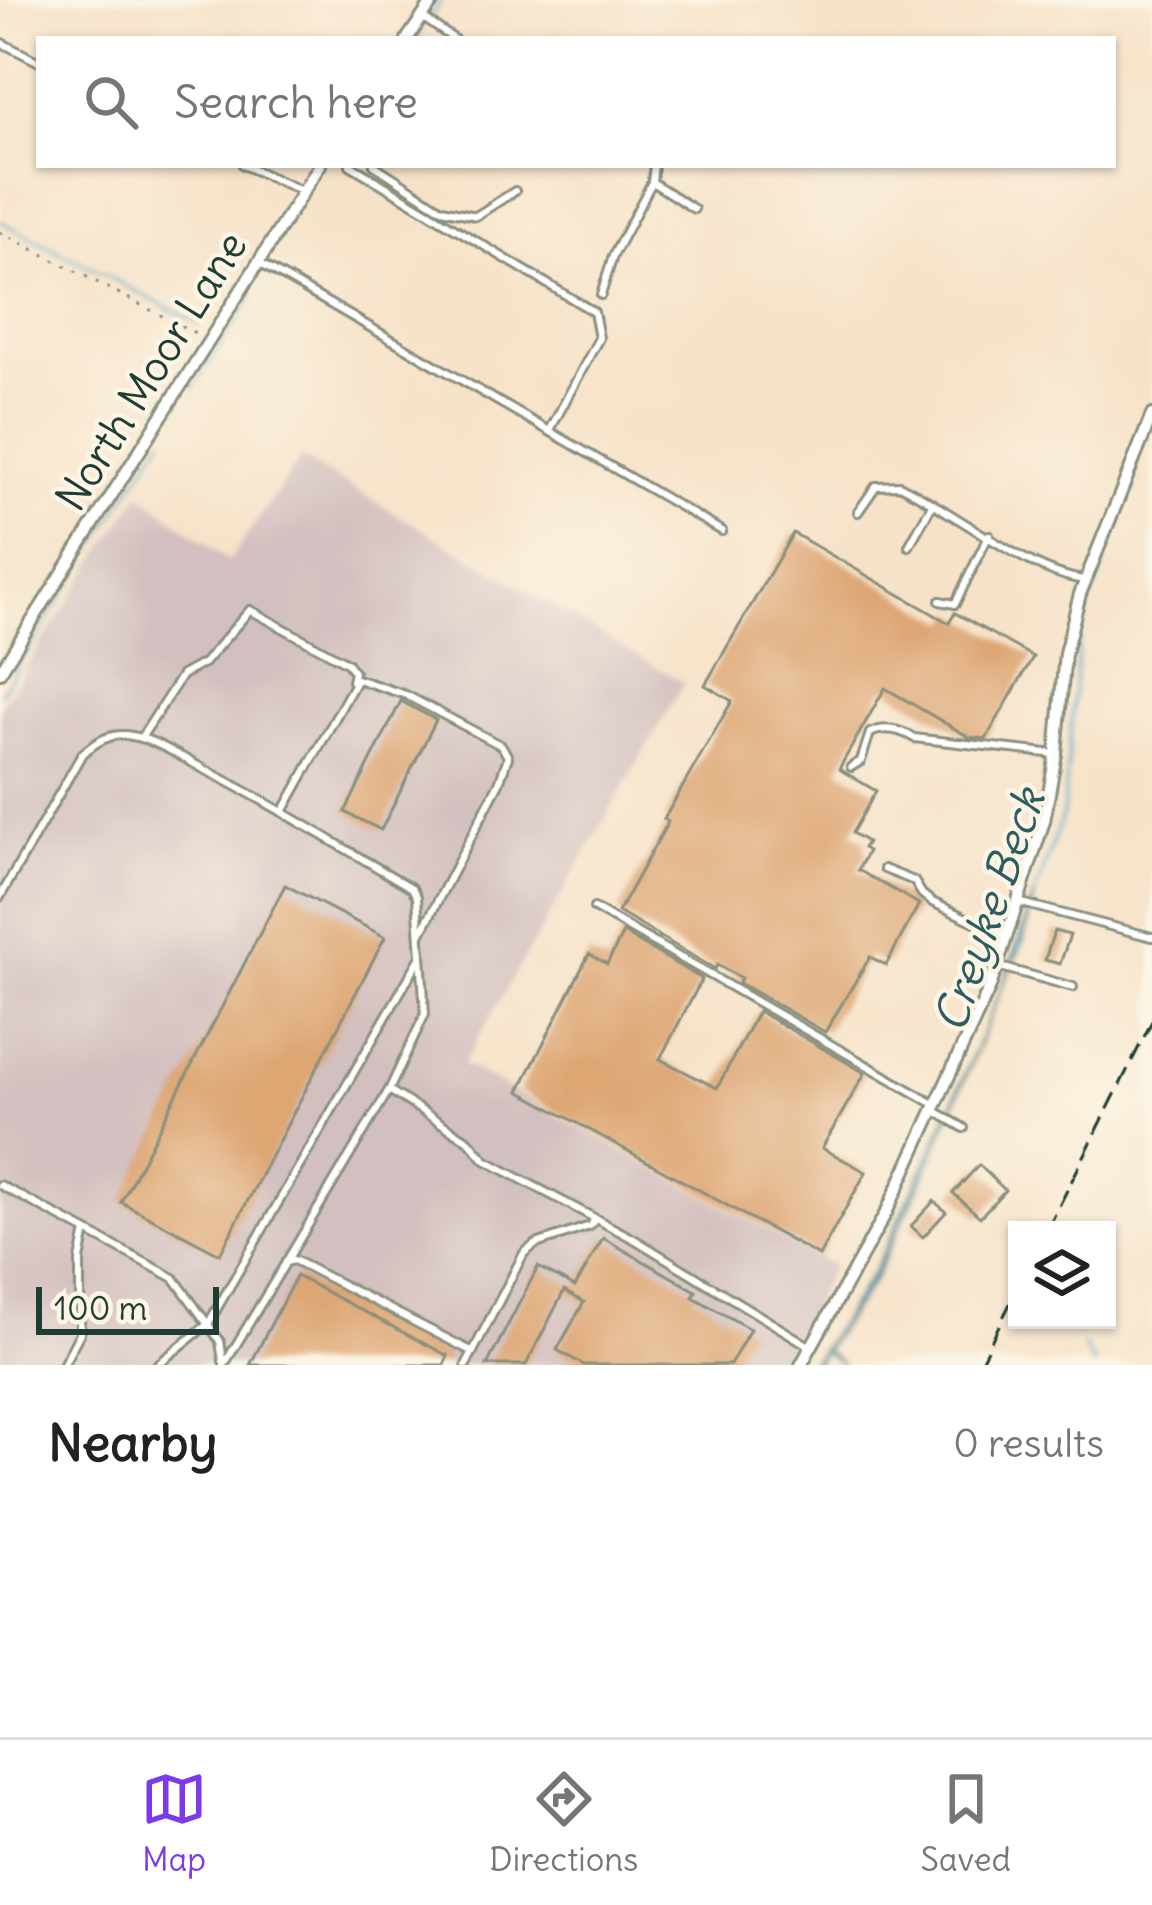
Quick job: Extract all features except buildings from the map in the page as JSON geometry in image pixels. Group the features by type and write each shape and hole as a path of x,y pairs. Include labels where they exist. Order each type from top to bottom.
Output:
{"street":[{"path":"409,36 434,0"},
{"name":"North Moor Lane","path":"0,672 318,168"},
{"path":"801,1365 864,1257 938,1111 1001,967 1006,937 1027,905 1056,754 1065,653 1085,580 1152,415"}],"lane":[{"path":"422,17 450,36"},
{"path":"0,42 36,60"},
{"path":"250,168 302,191"},
{"path":"355,168 594,312 599,338 550,430"},
{"path":"379,168 442,209 476,216 515,190"},
{"path":"601,295 613,256 652,182 654,168"},
{"path":"652,182 694,209"},
{"path":"258,261 304,292 722,531"},
{"path":"858,512 876,486 899,485 1067,578 1085,580"},
{"path":"909,546 933,503"},
{"path":"940,601 955,604 988,536"},
{"path":"141,738 182,675 204,663 250,610 347,663 353,672 284,810"},
{"path":"351,682 363,678 406,695 482,732 502,746 508,758 478,828 420,935"},
{"path":"851,767 861,761 870,733 877,730 1056,754"},
{"path":"0,897 82,754 112,735 141,738 284,810 412,888 418,897 424,1014 389,1090 224,1365 220,1341 174,1278 0,1185"},
{"path":"884,868 914,881 932,902 1006,937"},
{"path":"1027,905 1152,938"},
{"path":"594,908 964,1128"},
{"path":"157,1365 208,1324 421,957"},
{"path":"1001,967 1073,987"},
{"path":"389,1090 470,1141 485,1160 596,1218 811,1347"},
{"path":"466,1365 524,1253 536,1244 590,1226 596,1218"},
{"path":"63,1365 80,1333 80,1260 86,1231"},
{"path":"286,1262 294,1260 473,1352"}],"path":[{"path":"0,232 210,339"}],"shaded area":[{"path":"301,458 684,683 463,1064 833,1266 780,1365 0,1365 0,707 140,493 229,561"}],"water":[{"name":"Creyke Beck","path":"1035,893 1023,943 1001,989"},
{"path":"991,1013 928,1169 873,1281 825,1349 843,1365 824,1352 811,1365 874,1271"}],"waterway":[{"path":"428,21 441,0"},
{"path":"419,36 422,31"},
{"path":"0,221 199,324"},
{"path":"193,388 253,295"},
{"path":"0,694 163,438"},
{"name":"Creyke Beck","path":"1034,896 1063,814 1080,626 1105,562"},
{"path":"1076,1329 1078,1334"},
{"path":"1084,1346 1094,1365"}],"railway":[{"path":"1052,1221 1152,1021"},
{"path":"979,1365 1008,1308"}]}
